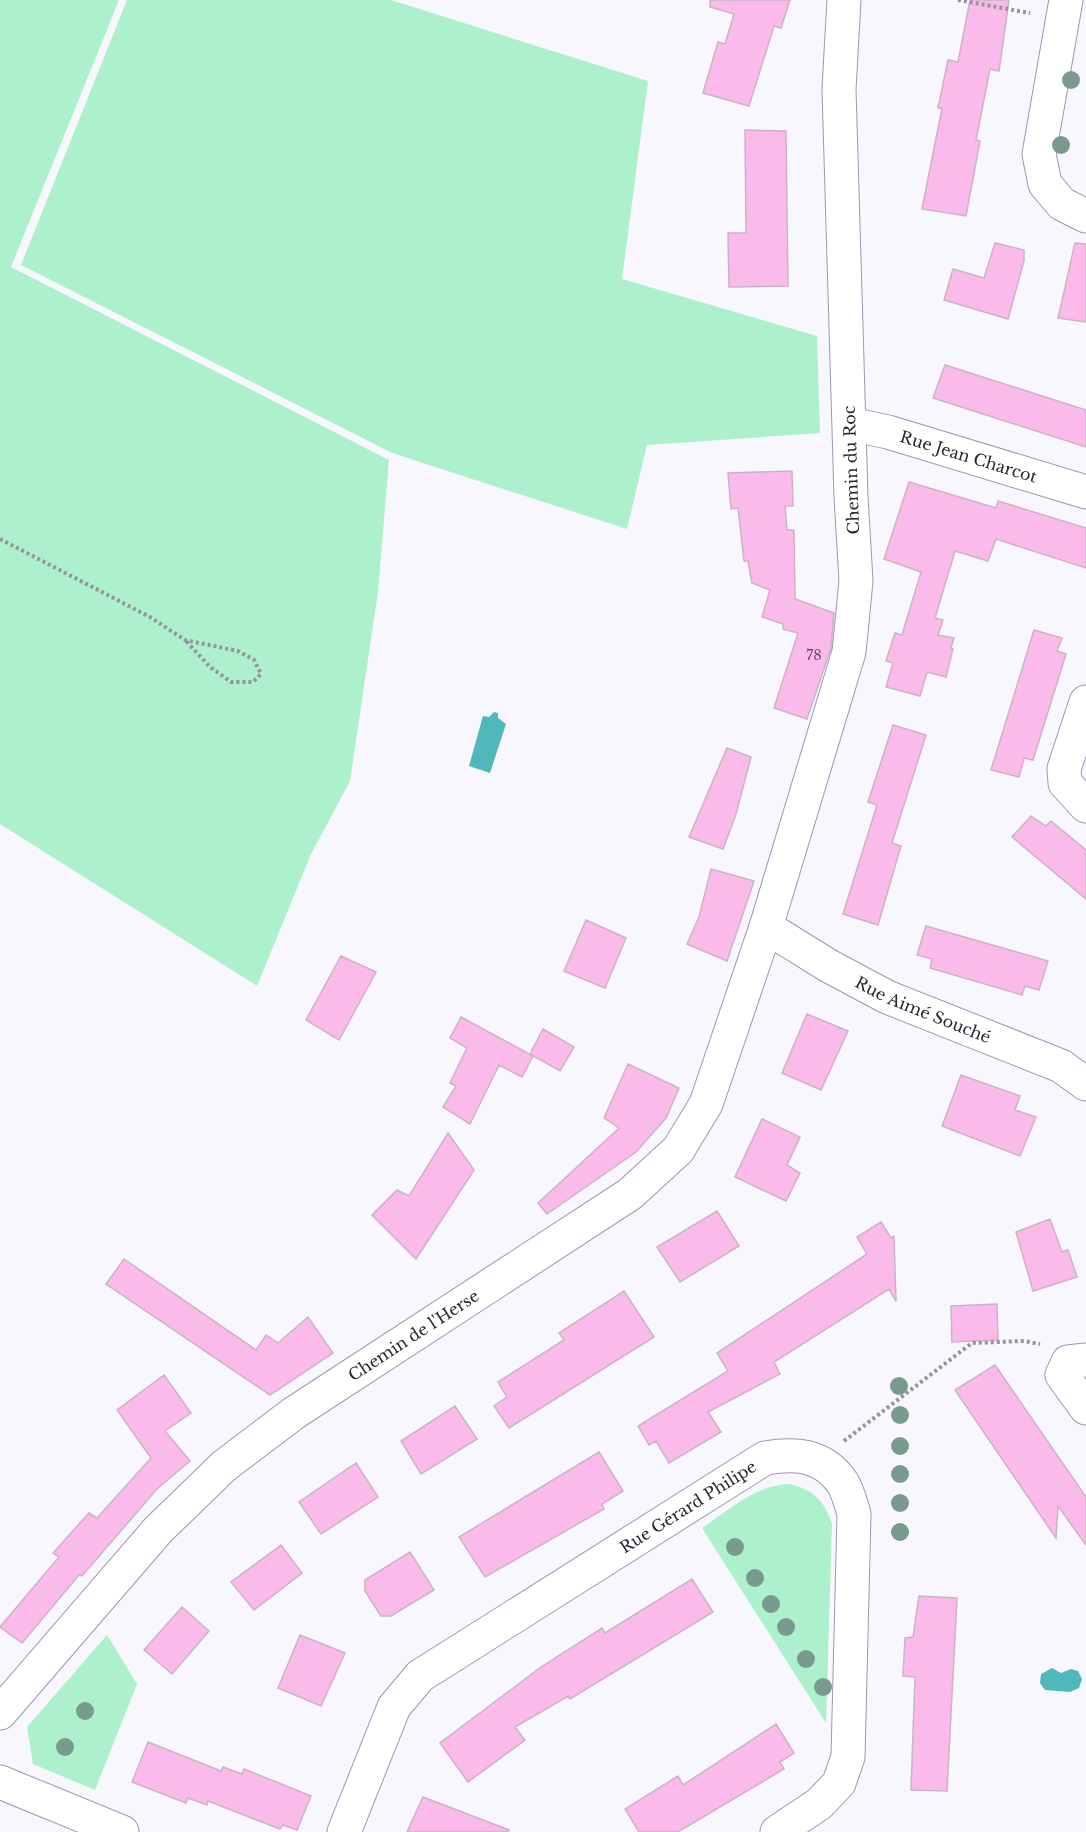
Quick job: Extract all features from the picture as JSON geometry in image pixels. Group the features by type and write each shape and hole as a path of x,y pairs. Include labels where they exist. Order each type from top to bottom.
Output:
{"street":[{"name":"Chemin du Roc","path":"766,927 849,652 856,581 851,497 839,89 844,0"},
{"path":"1065,9 1039,154 1045,184 1062,204 1086,216"},
{"name":"Rue Jean Charcot","path":"850,424 888,432 1086,492"},
{"path":"1086,702 1064,769 1065,783 1086,806"},
{"name":"Rue Aimé Souché","path":"766,927 829,966 887,997 1061,1066 1086,1084"},
{"name":"Chemin de l'Herse","path":"0,1713 158,1530 224,1466 294,1413 630,1194 678,1150 706,1104 766,927"},
{"path":"1086,1360 1068,1362 1062,1375 1086,1408"},
{"name":"Rue Gérard Philipe","path":"344,1832 394,1707 420,1676 765,1458 792,1453 819,1461 842,1483 854,1514 848,1757 839,1783 819,1804 777,1832"},
{"path":"0,1782 122,1832"}],"path":[{"path":"958,0 1065,9"},
{"path":"0,539 150,616 185,640 210,667 231,682 252,682 261,674 254,660 238,651 185,640"},
{"path":"819,1461 909,1389 972,1343 1024,1341 1043,1344"}],"green space":[{"path":"0,0 119,0 11,267 389,460 378,592 350,781 311,854 257,986 0,824"},
{"path":"127,0 391,0 648,81 622,279 817,336 820,433 647,445 627,529 392,453 21,265"},
{"path":"788,1484 811,1492 826,1509 832,1524 826,1723 702,1528 753,1494"},
{"path":"107,1635 137,1684 95,1790 33,1764 27,1727"}],"water":[{"path":"494,712 498,713 498,718 506,724 490,773 469,766 483,716 489,717"},
{"path":"1052,1668 1061,1673 1071,1669 1078,1671 1082,1679 1079,1688 1070,1692 1045,1690 1040,1683 1041,1674"}],"building":[{"path":"710,0 790,0 781,28 774,26 749,106 703,93 718,42 725,44 734,14 710,7"},
{"path":"970,0 1009,0 999,71 990,69 976,140 980,141 966,216 922,209 942,108 938,108 948,60 958,62"},
{"path":"745,130 786,131 788,286 729,287 728,233 746,233"},
{"path":"995,243 1024,250 1024,261 1008,319 944,300 953,269 984,278"},
{"path":"1075,243 1086,244 1086,322 1058,318"},
{"path":"945,365 1086,410 1086,447 933,398"},
{"path":"792,471 793,506 785,506 787,530 794,530 795,599 834,613 831,648 807,719 774,708 798,633 783,629 783,624 762,617 770,590 752,583 748,561 744,561 738,508 731,509 728,473"},
{"path":"909,482 996,508 998,501 1086,528 1086,568 996,539 988,561 955,551 935,618 943,620 938,635 954,638 951,648 953,649 946,677 927,672 920,696 886,687 893,663 886,661 895,633 902,635 921,572 884,559"},
{"path":"1034,630 1062,638 1057,651 1066,654 1033,760 1024,758 1019,777 991,770"},
{"path":"893,725 926,735 892,843 901,846 878,925 843,914 877,805 868,802"},
{"path":"727,748 751,757 736,814 723,849 689,837"},
{"path":"1031,816 1046,826 1051,821 1086,850 1086,899 1012,837"},
{"path":"711,869 754,881 727,961 687,944 699,917"},
{"path":"586,920 626,938 605,988 564,971"},
{"path":"926,926 1048,961 1039,990 1025,986 1022,995 930,968 932,959 917,955"},
{"path":"341,956 376,972 339,1040 306,1020"},
{"path":"807,1014 848,1031 821,1090 782,1073"},
{"path":"461,1017 533,1056 522,1077 499,1065 470,1124 443,1107 456,1086 450,1083 467,1048 450,1038"},
{"path":"543,1029 574,1047 560,1071 530,1054"},
{"path":"628,1064 679,1088 666,1118 636,1152 547,1214 538,1203 619,1128 604,1118"},
{"path":"961,1075 1020,1096 1015,1110 1036,1117 1020,1156 942,1126"},
{"path":"762,1119 800,1137 787,1165 800,1173 786,1201 735,1177"},
{"path":"448,1133 474,1170 416,1259 372,1215 397,1190 409,1196"},
{"path":"717,1211 739,1246 680,1282 657,1247"},
{"path":"1050,1219 1062,1252 1068,1250 1077,1277 1033,1291 1016,1232"},
{"path":"881,1222 891,1238 894,1236 896,1301 889,1289 774,1362 780,1374 708,1412 721,1432 669,1463 656,1441 649,1445 638,1426 728,1371 717,1353 867,1254 857,1237"},
{"path":"124,1259 256,1350 266,1335 278,1343 308,1317 333,1353 270,1395 106,1284"},
{"path":"624,1291 654,1337 509,1428 494,1406 507,1397 498,1382 564,1340 559,1333"},
{"path":"997,1304 998,1340 952,1342 951,1306"},
{"path":"995,1365 1086,1497 1086,1545 1058,1506 1056,1538 955,1390"},
{"path":"164,1375 191,1413 165,1431 190,1461 157,1489 82,1576 79,1575 22,1643 0,1627 59,1557 53,1553 89,1513 97,1518 151,1458 117,1410"},
{"path":"455,1406 477,1439 421,1474 401,1441"},
{"path":"599,1452 623,1491 602,1504 604,1509 485,1577 459,1537"},
{"path":"356,1463 378,1497 321,1534 299,1502"},
{"path":"281,1545 302,1573 254,1610 231,1582"},
{"path":"410,1552 434,1590 391,1616 381,1616 365,1591 365,1580"},
{"path":"692,1579 713,1612 570,1699 568,1696 515,1727 525,1740 468,1782 440,1743 541,1667 602,1628 605,1633"},
{"path":"919,1596 957,1598 947,1791 911,1790 915,1677 903,1676 905,1638 913,1637"},
{"path":"182,1607 209,1631 172,1674 144,1650"},
{"path":"300,1635 345,1653 321,1706 278,1688"},
{"path":"776,1724 794,1753 780,1762 784,1769 678,1832 639,1832 625,1809 678,1776 683,1785"},
{"path":"148,1742 221,1771 223,1767 242,1774 244,1769 311,1796 297,1830 283,1825 280,1829 208,1801 207,1805 188,1798 186,1803 132,1782"},
{"path":"423,1797 509,1830 508,1832 407,1832"}]}
